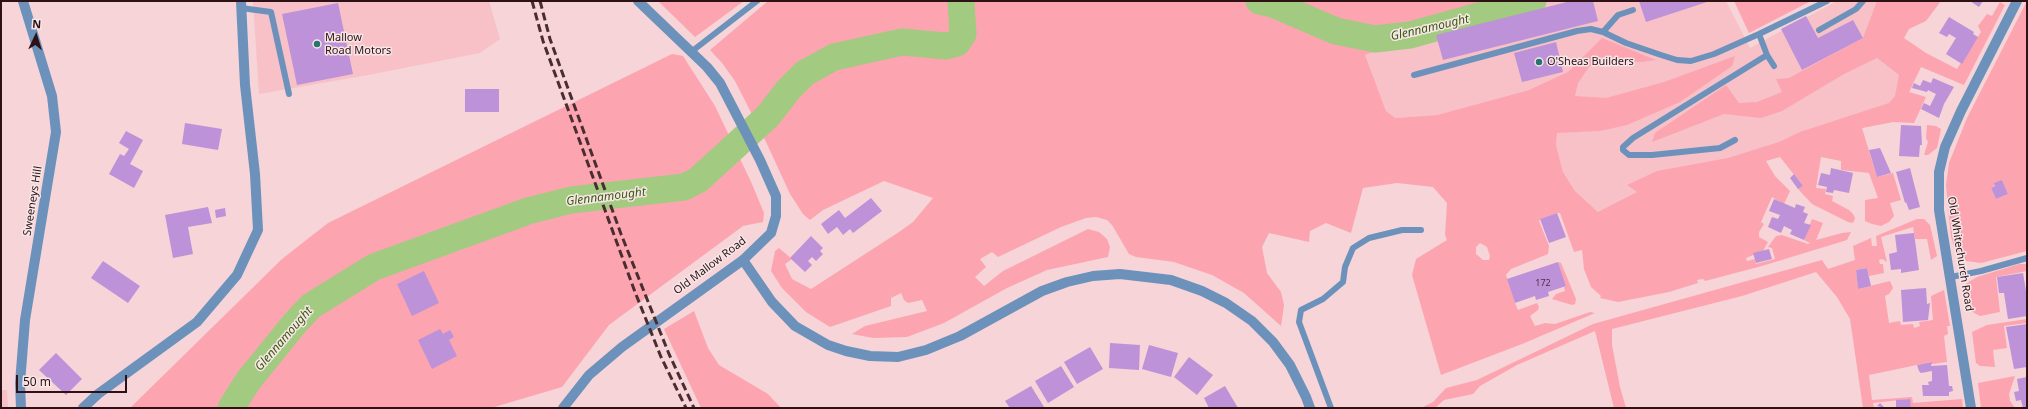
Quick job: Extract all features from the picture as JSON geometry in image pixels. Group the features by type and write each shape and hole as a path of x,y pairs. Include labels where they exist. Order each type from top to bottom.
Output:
{"street":[{"name":"Sweeneys Hill","path":"21,408 20,383 26,320 56,132 52,96 23,1"},
{"name":"Old Mallow Road","path":"563,408 590,375 622,347 742,260 771,233 776,216 776,196 760,160 720,83 692,52 638,1"},
{"name":"Old Whitechurch Road","path":"1971,408 1939,210 1938,183 1945,147 1961,112 2018,1"},
{"path":"83,408 98,394 197,322 237,275 258,230 255,174 245,86 241,5"},
{"path":"742,260 772,302 795,326 828,345 846,351 870,356 898,357 926,350 960,336 1042,291 1067,282 1094,276 1120,274 1171,280 1202,291 1226,302 1252,321 1272,342 1290,365 1310,408"}],"lane":[{"path":"692,52 757,1"},
{"path":"1414,75 1577,31 1591,30 1604,32 1626,43 1677,60 1691,61 1714,54 1759,34 1826,1"},
{"path":"1819,30 1856,9 1863,1"},
{"path":"241,5 271,12 289,94"},
{"path":"1604,32 1609,24 1618,15 1633,10"},
{"path":"1759,34 1767,55 1774,66"},
{"path":"1735,140 1720,148 1652,155 1629,155 1624,150 1623,146 1633,138 1767,55"},
{"path":"1331,408 1299,322 1301,310 1323,299 1344,282 1345,267 1353,248 1369,238 1402,230 1421,230"},
{"path":"1951,277 1981,271 2027,258"}],"shaded area":[{"path":"253,1 489,1 500,39 480,53 368,75 259,94"},
{"path":"658,1 744,1 695,37"},
{"path":"768,1 1551,1 1400,42 1365,55 1386,111 1395,118 1437,115 1529,90 1568,72 1602,38 1656,60 1641,62 1603,59 1589,67 1578,83 1575,96 1606,98 1664,82 1735,56 1732,66 1680,102 1627,125 1600,131 1557,133 1556,145 1563,172 1575,191 1598,212 1637,192 1627,185 1657,171 1728,158 1779,142 1800,132 1889,103 1895,96 1899,75 1877,58 1844,74 1782,111 1761,118 1724,114 1652,142 1655,133 1726,85 1739,103 1757,102 1782,92 1776,79 1789,78 1863,38 1877,1 1941,1 1926,21 1909,29 1904,38 1926,53 1957,69 1981,32 1978,26 1987,14 1992,16 2000,2 2005,5 1964,85 1921,67 1909,92 1926,97 1914,123 1893,122 1862,128 1877,177 1893,173 1901,200 1890,203 1894,216 1889,222 1881,226 1865,221 1865,200 1878,198 1869,173 1841,170 1841,161 1821,157 1816,188 1826,189 1825,194 1833,196 1832,201 1849,210 1855,218 1853,223 1812,204 1798,189 1803,186 1780,157 1766,161 1775,176 1790,191 1784,204 1772,197 1761,222 1764,224 1759,232 1759,237 1768,242 1763,251 1746,258 1747,261 1755,259 1756,264 1775,259 1772,248 1768,247 1776,236 1782,235 1808,244 1810,243 1804,240 1812,219 1823,223 1816,240 1851,232 1847,240 1762,266 1705,281 1703,279 1697,280 1698,283 1669,292 1618,302 1600,298 1601,296 1591,287 1584,269 1582,250 1574,252 1560,213 1557,213 1540,219 1539,221 1549,246 1548,254 1511,269 1506,275 1515,303 1518,310 1537,303 1539,307 1538,310 1530,316 1535,326 1545,323 1555,324 1590,312 1595,313 1522,344 1441,375 1412,275 1416,259 1447,240 1445,235 1447,203 1433,187 1397,183 1363,188 1351,233 1326,223 1310,231 1309,242 1269,233 1262,247 1267,273 1281,292 1284,305 1281,326 1244,293 1212,275 1174,262 1136,257 1129,254 1112,225 1107,220 1096,217 1086,218 1061,227 998,257 992,252 980,259 986,267 975,277 984,286 1003,271 1088,229 1099,232 1107,239 1110,247 1108,257 1047,270 1007,288 944,323 907,337 873,338 852,334 865,326 927,311 922,300 908,303 904,300 901,293 891,298 891,306 830,327 806,312 782,288 771,271 775,251 779,248 792,259 785,264 792,279 811,289 913,222 933,198 884,181 823,210 810,220 803,214 790,194 767,144 735,81 710,50","holes":["1480,243 1487,247 1490,256 1489,260 1483,260 1476,254 1476,247"]},
{"path":"1551,1 1726,1 1750,48 1837,1 1877,1 1877,58 1913,85 1893,122 1862,128 1598,212 1575,191 1563,172 1556,145 1558,115 1529,90 1437,115 1394,118 1386,111 1365,55 1400,42"},
{"path":"1734,1 1811,1 1749,33"},
{"path":"2027,1 2027,251 1981,263 1966,261 1957,255 1951,237 1946,185 1949,163 1967,118","holes":["2002,180 2008,194 1996,199 1991,188"]},
{"path":"672,54 683,56 715,106 764,213 763,222 743,226 609,325 562,387 491,408 130,408 282,259 328,223"},
{"path":"1927,125 1936,126 1941,129 1937,148 1928,155 1924,155 1928,142 1926,138"},
{"path":"1917,219 1924,219 1930,225 1937,256 1931,260 1927,239 1915,239 1913,227 1881,237 1887,262 1882,259 1879,260 1880,264 1883,264 1884,273 1869,276 1867,268 1856,270 1858,289 1890,281 1893,288 1889,294 1885,296 1889,323 1900,321 1901,325 1913,324 1914,328 1920,326 1919,322 1933,320 1931,296 1944,290 1950,326 1947,326 1948,334 1944,336 1947,362 1932,364 1931,362 1869,375 1872,400 1912,397 1913,403 1962,399 1963,408 1911,408 1909,399 1873,403 1874,408 1863,408 1850,319 1837,297 1816,272 1742,296 1612,329 1612,345 1620,387 1626,408 1614,408 1595,331 1517,365 1480,386 1473,394 1444,400 1435,408 1421,408 1433,402 1446,388 1477,380 1593,324 1822,260 1828,269 1855,260 1853,246 1871,238 1872,246 1877,246 1876,236"},
{"path":"1558,262 1561,263 1576,299 1575,304 1572,305 1552,299 1556,294 1565,291 1564,287 1566,286"},
{"path":"2019,264 2027,264 2027,271 1996,277 2000,312 1980,316 1969,310 1965,285 1967,283 1977,277"},
{"path":"694,311 708,348 719,365 768,394 781,408 701,408 664,329"},
{"path":"2027,319 2027,323 2004,326 2007,348 1993,350 1995,367 1980,366 1976,363 1972,332 1987,325"},
{"path":"2015,376 2009,394 2010,401 2015,408 1981,408 1978,383"},
{"path":"1,390 7,390 8,408 1,408"}],"building":[{"path":"1571,1 1593,1 1598,21 1443,60 1436,35"},
{"path":"1639,1 1710,1 1646,22"},
{"path":"1970,1 1983,1 1979,7"},
{"name":"Mallow Road Motors","path":"338,3 353,74 297,85 282,14"},
{"path":"1806,16 1818,38 1853,20 1863,38 1802,70 1781,29"},
{"path":"1949,17 1974,32 1973,34 1978,37 1962,64 1946,54 1956,38 1949,34 1947,37 1939,33"},
{"name":"O'Sheas Builders","path":"1556,42 1563,72 1522,82 1514,53"},
{"path":"1933,78 1954,87 1944,104 1939,118 1921,109 1924,103 1930,106 1936,94 1928,90 1927,92 1912,88 1914,83 1920,86 1923,80 1931,83"},
{"path":"465,89 499,89 499,112 465,112"},
{"path":"185,123 222,129 218,150 182,144"},
{"path":"1901,125 1921,126 1922,145 1920,145 1919,157 1899,156"},
{"path":"126,131 143,140 130,164 143,171 134,188 109,174 120,154 124,156 129,149 119,143"},
{"path":"1880,148 1891,173 1877,177 1869,150"},
{"path":"1831,168 1853,173 1849,193 1834,190 1833,193 1826,192 1827,187 1818,185 1821,173 1830,175"},
{"path":"1910,168 1920,207 1909,210 1906,202 1905,203 1896,172"},
{"path":"1794,174 1803,186 1798,189 1790,178"},
{"path":"2002,180 2008,194 1996,199 1991,188 1995,186 1994,183"},
{"path":"871,198 882,211 853,233 850,229 843,235 837,227 828,234 821,224 839,210 845,218"},
{"path":"1774,199 1795,208 1796,204 1805,207 1803,212 1808,214 1804,223 1811,225 1804,240 1790,234 1792,230 1784,226 1781,233 1768,227 1772,217 1778,219 1780,215 1769,211"},
{"path":"208,207 212,223 188,227 193,254 173,258 165,215"},
{"path":"225,208 226,216 216,218 215,210"},
{"path":"1557,213 1566,237 1549,243 1540,219"},
{"path":"1914,233 1919,270 1901,273 1901,269 1891,270 1889,254 1897,252 1895,235"},
{"path":"811,236 823,248 820,251 823,254 816,261 812,257 808,261 812,265 805,272 790,258"},
{"path":"1769,249 1772,259 1756,263 1753,253"},
{"path":"103,261 140,286 128,303 91,278"},
{"path":"1558,262 1566,286 1548,292 1549,296 1536,300 1535,296 1515,303 1507,279"},
{"path":"1867,268 1871,286 1858,289 1856,270"},
{"path":"424,271 439,303 412,316 397,284"},
{"path":"2023,273 2027,297 2027,316 2008,319 2004,293 1999,293 1997,277"},
{"path":"1926,288 1927,304 1930,303 1928,320 1903,322 1901,290"},
{"path":"2027,324 2027,367 2014,369 2006,327"},
{"path":"440,329 443,334 450,330 454,337 449,340 457,356 432,369 418,340"},
{"path":"1110,343 1140,345 1139,370 1109,368"},
{"path":"1149,345 1178,353 1171,377 1142,369"},
{"path":"1090,347 1103,369 1077,384 1064,362"},
{"path":"56,353 82,379 66,395 39,370"},
{"path":"1189,357 1213,375 1197,395 1174,377"},
{"path":"1932,362 1931,366 1947,365 1949,386 1952,386 1953,391 1949,392 1949,396 1923,396 1922,385 1929,385 1928,382 1932,381 1932,371 1921,373 1917,365"},
{"path":"1061,366 1074,387 1048,403 1035,381"},
{"path":"2027,377 2027,408 2023,408 2021,400 2016,401 2014,392 2019,391 2017,379"},
{"path":"1031,386 1044,407 1010,408 1005,401"},
{"path":"1225,386 1238,408 1209,408 1204,398"},
{"path":"1910,399 1911,408 1896,408 1896,400"},
{"path":"1880,403 1885,408 1877,406"}],"waterway":[{"name":"Glennamought","path":"231,408 248,381 295,323 311,306 374,267 528,211 571,200 684,187 698,180 768,116 788,90 805,73 834,57 902,42 946,46 957,43 963,34 961,1"},
{"name":"Glennamought","path":"1259,1 1273,4 1336,31 1375,39 1410,35 1533,1"}],"railway":[{"path":"532,1 543,41 635,292 661,357 686,408"},
{"path":"540,1 550,39 621,234 669,354 694,408"}],"place":[{"name":"Mallow Road Motors","path":"317,44"},
{"name":"O'Sheas Builders","path":"1539,62"}]}
